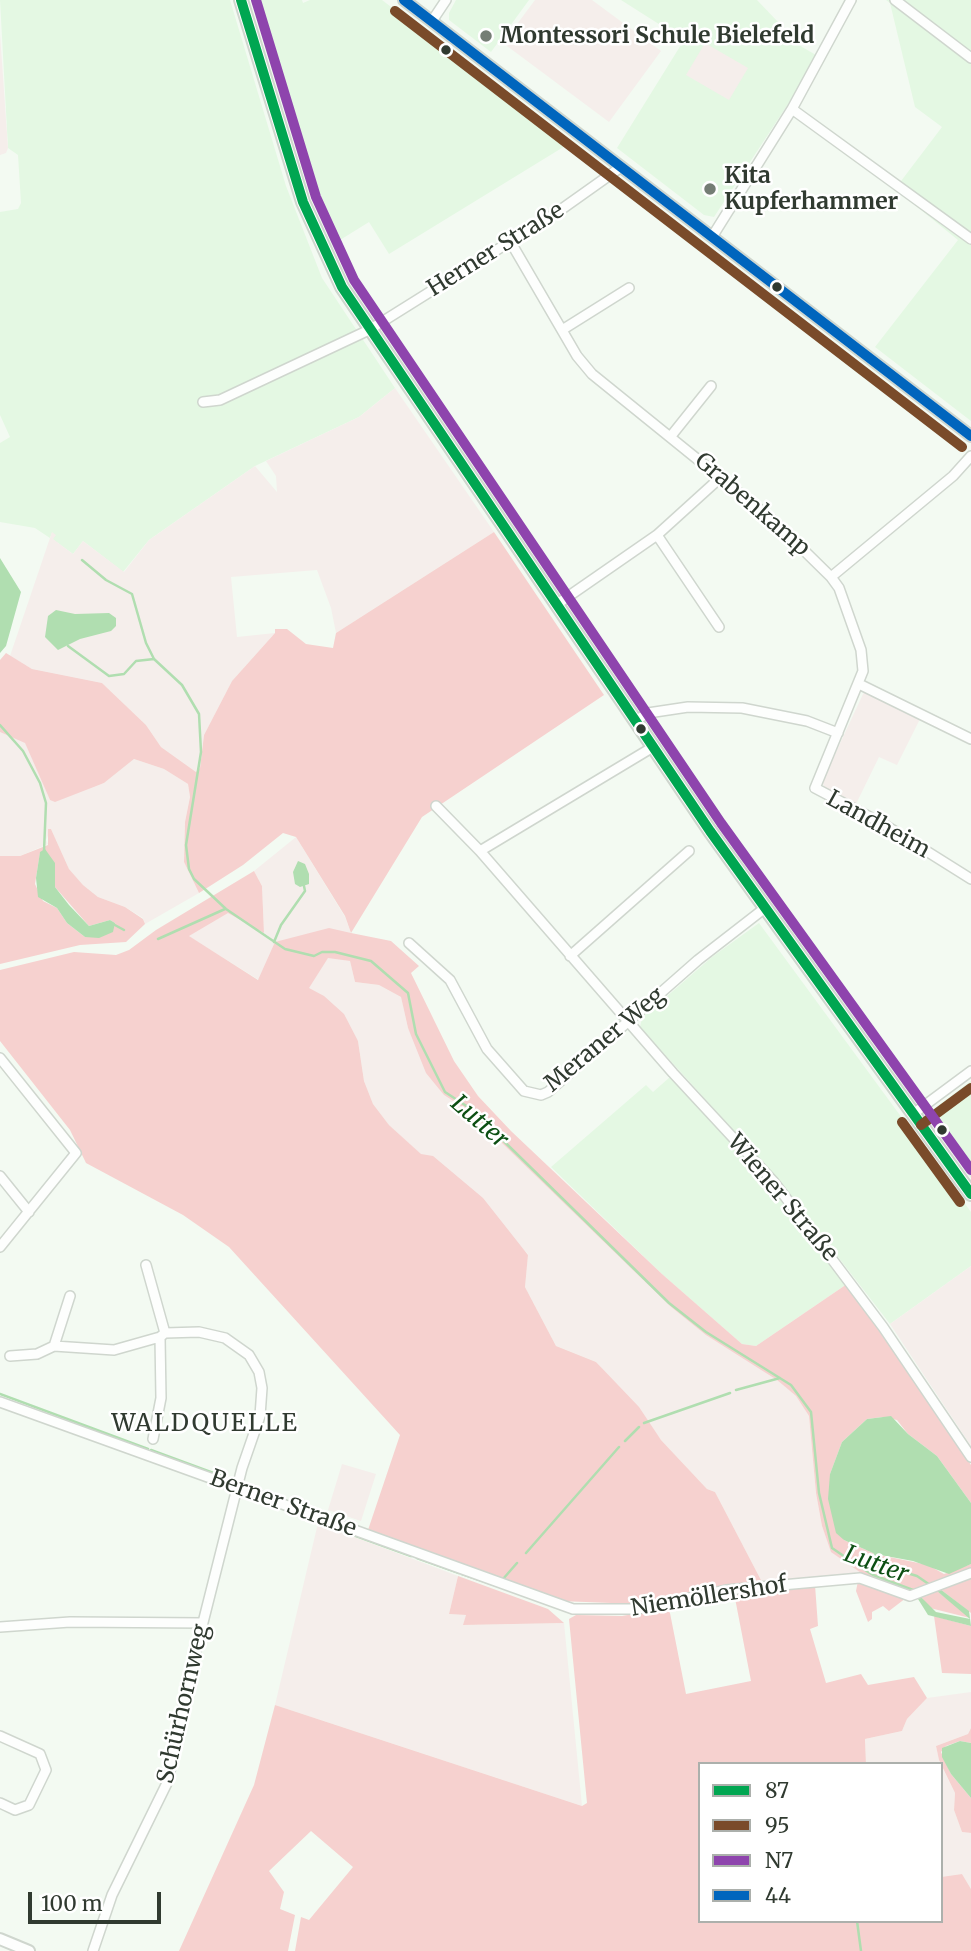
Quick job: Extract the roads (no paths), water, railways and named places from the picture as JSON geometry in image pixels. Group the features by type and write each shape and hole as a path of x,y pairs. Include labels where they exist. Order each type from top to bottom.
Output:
{"main road":[{"path":"241,0 312,226 342,288 653,747 971,1194"}],"street":[{"path":"404,0 971,436"},
{"path":"432,21 446,0"},
{"path":"895,0 971,58"},
{"path":"712,237 792,109 849,5"},
{"path":"792,109 900,184 971,239"},
{"name":"Herner Straße","path":"203,402 220,401 369,330 621,167"},
{"name":"Grabenkamp","path":"510,241 562,330 592,374 775,522 831,577"},
{"path":"562,330 629,288"},
{"path":"671,436 711,386"},
{"path":"831,577 950,478 971,456"},
{"path":"556,605 657,535 721,477"},
{"path":"657,535 719,627"},
{"name":"Landheim","path":"831,577 839,588 861,650 863,671 815,788 885,825 971,879"},
{"path":"859,684 971,739"},
{"path":"635,721 648,713 688,707 742,708 807,720 838,733"},
{"path":"480,851 653,747"},
{"name":"Wiener Straße","path":"436,806 480,851 803,1218 883,1327 971,1457"},
{"path":"570,956 689,851"},
{"name":"Meraner Weg","path":"409,943 450,980 487,1049 524,1091 541,1095 548,1092 627,1021 765,908"},
{"path":"0,1058 76,1153 0,1247"},
{"path":"913,1114 971,1071"},
{"path":"0,1176 29,1212"},
{"path":"146,1265 163,1335 161,1398 153,1438"},
{"path":"10,1356 37,1354 54,1346 70,1296"},
{"name":"Schürhornweg","path":"54,1346 101,1351 163,1335 199,1332 225,1338 249,1355 259,1372 262,1388 260,1416 203,1623 166,1788 112,1895 93,1951"},
{"name":"Berner Straße","path":"0,1402 565,1607"},
{"name":"Niemöllershof","path":"565,1607 600,1611 638,1609 726,1590 860,1578 910,1597 971,1573"},
{"path":"0,1627 70,1622 203,1623"},
{"path":"0,1736 40,1754 46,1770 29,1805 15,1810 0,1803"},
{"path":"0,1939 29,1951"}],"waterway":[{"name":"Lutter","path":"82,560 106,580 132,594 146,643 154,659 182,685 199,714 201,752 186,845 189,869 194,879 226,909 285,949 314,956 322,952 335,952 371,961 408,993 416,1034 445,1092 471,1109 669,1303 706,1332 791,1385 811,1412 819,1493 832,1548 851,1561 880,1565 917,1576 930,1585"},
{"path":"68,646 109,676 124,674 136,661 154,659"},
{"path":"0,725 23,751 40,783 46,803 44,851"},
{"path":"274,942 281,925 305,891 304,886"},
{"path":"158,939 225,909"},
{"path":"113,924 124,930"},
{"path":"736,1390 780,1378"},
{"path":"644,1423 730,1393"},
{"path":"0,1394 148,1449"},
{"path":"625,1441 639,1427"},
{"path":"526,1553 619,1447"},
{"path":"151,1450 227,1478"},
{"path":"290,1512 411,1556"},
{"path":"873,1564 875,1554"},
{"path":"417,1558 459,1573"},
{"path":"503,1579 517,1563"},
{"path":"854,1563 873,1575 913,1590"},
{"path":"462,1574 500,1587"},
{"path":"857,1923 861,1951"}],"place":[{"name":"Montessori Schule Bielefeld","path":"486,36"},
{"name":"Kita Kupferhammer","path":"710,189"}],"district":[{"name":"WALDQUELLE","path":"205,1424"}]}
